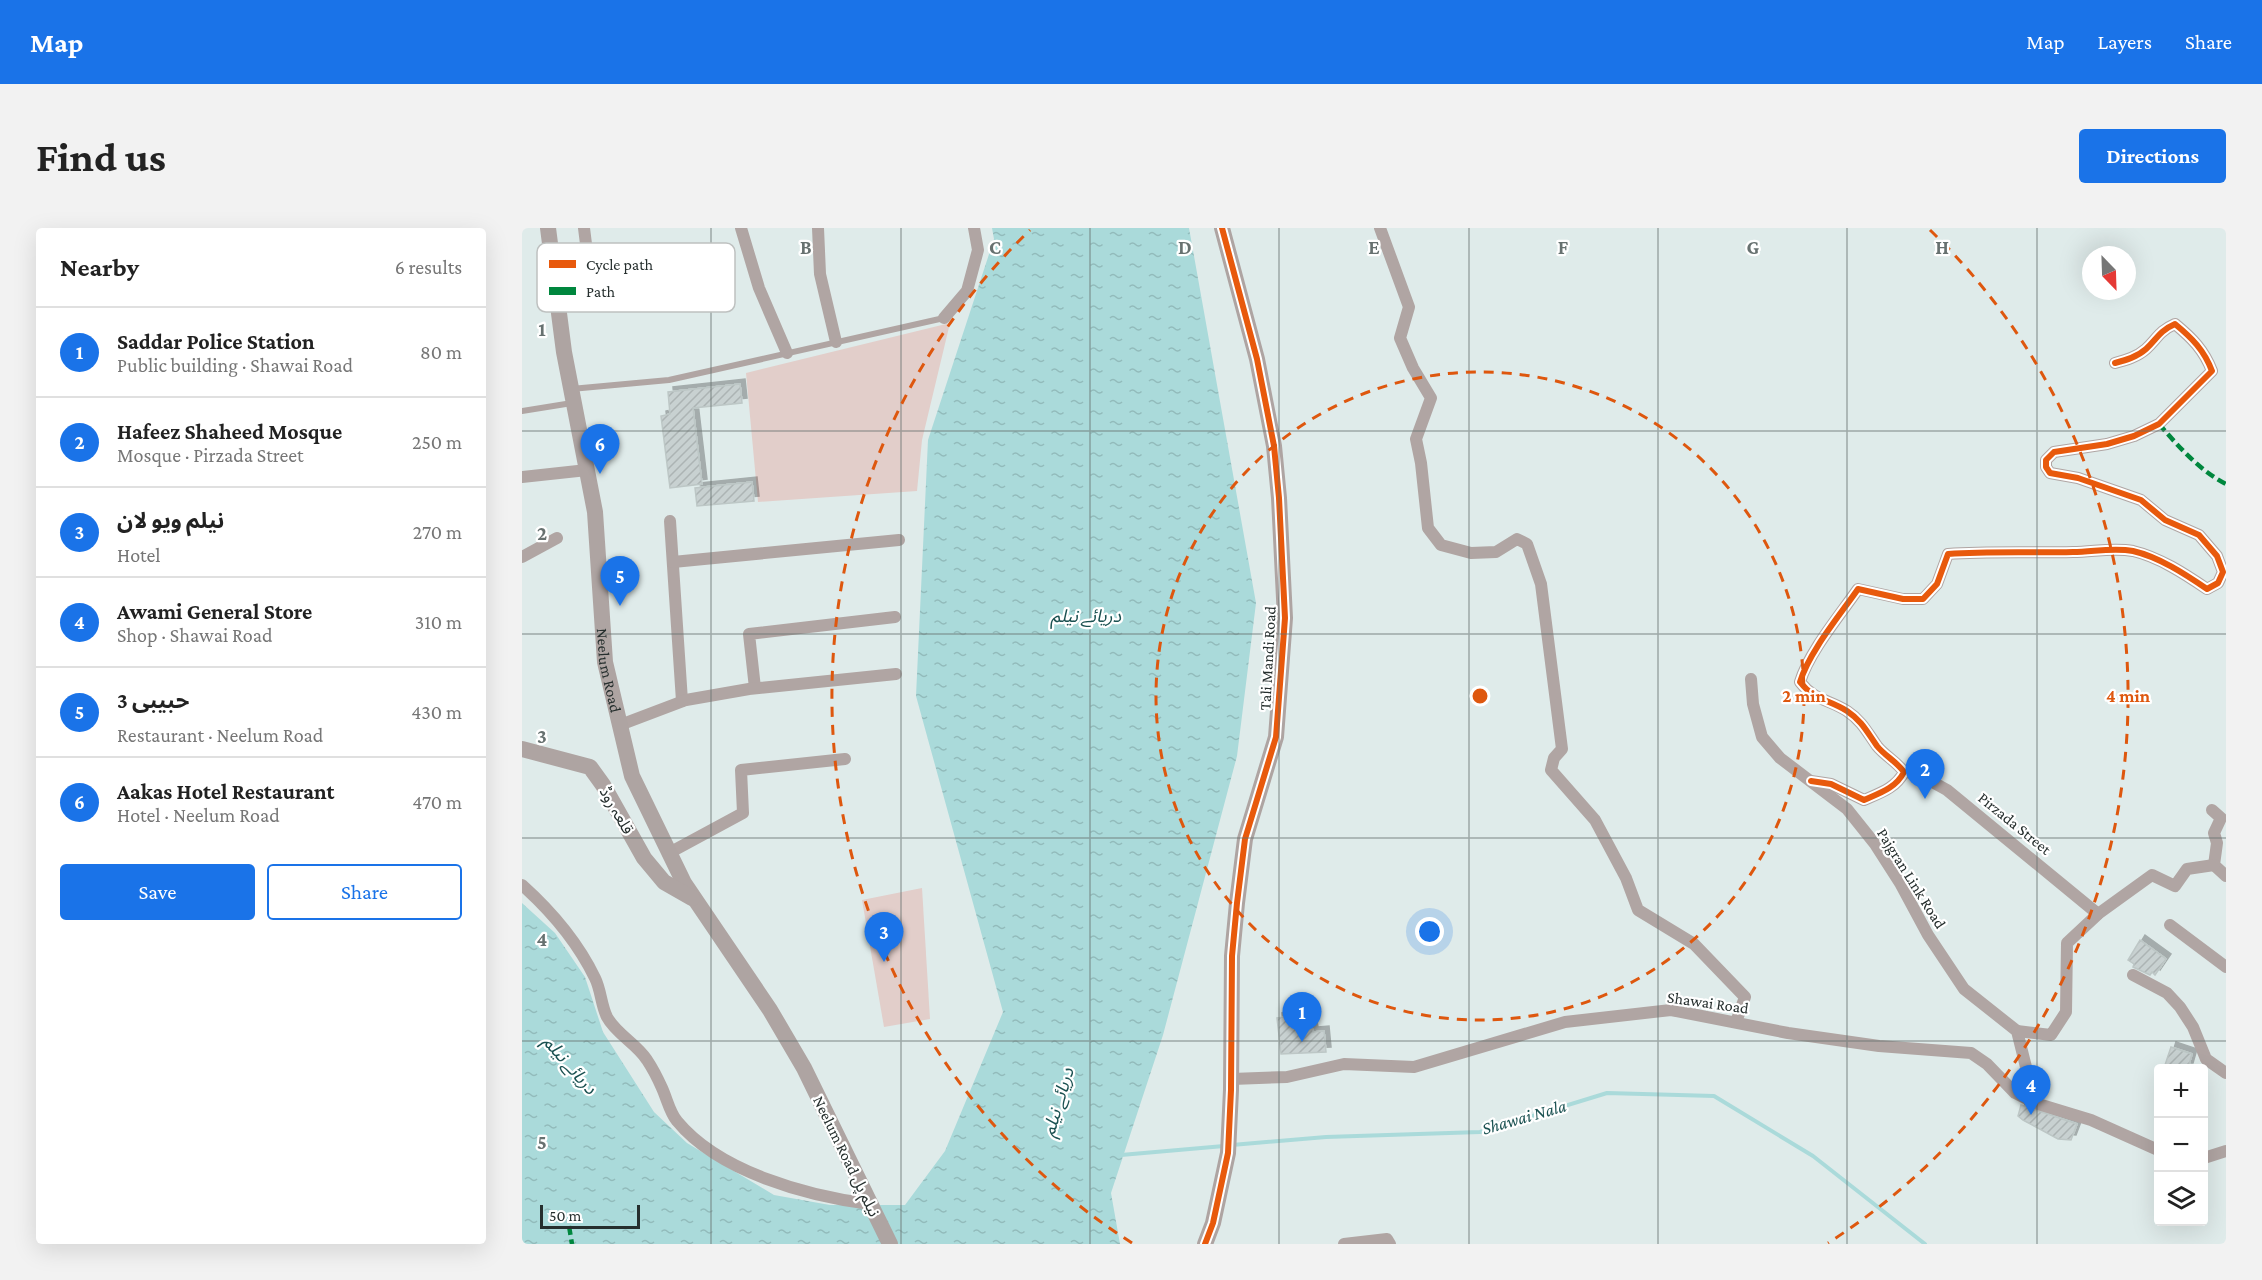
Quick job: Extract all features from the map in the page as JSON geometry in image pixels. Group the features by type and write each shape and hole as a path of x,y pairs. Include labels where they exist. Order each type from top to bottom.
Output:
{"street":[{"name":"Neelum Road","path":"548,228 550,243"},
{"path":"584,228 586,243"},
{"path":"741,228 759,288 787,353"},
{"path":"818,228 820,274 836,342"},
{"path":"944,318 967,291 978,250 974,228"},
{"name":"Tali Mandi Road","path":"1205,1244 1213,1223 1228,1153 1232,1084 1232,956 1245,839 1276,737 1285,618 1274,446 1257,359 1222,228"},
{"path":"1380,228 1409,307 1400,338 1413,368 1431,398 1416,439 1428,528 1441,545 1471,553 1496,552 1516,539 1527,544 1542,584 1562,749 1554,758 1551,770 1595,820 1626,878 1638,910 1694,944 1745,997 1736,1022"},
{"name":"Neelum Road","path":"559,312 564,352 595,512 605,662 632,776 684,884 770,1010 804,1068"},
{"path":"1811,781 1831,784 1864,800 1886,791 1901,778 1904,772 1897,762 1878,748 1866,726 1846,711 1809,693 1800,682 1824,638 1858,589 1903,599 1923,599 1937,584 1948,554 1991,551 2074,552 2103,549 2133,551 2181,572 2207,589 2218,583 2223,572 2217,556 2199,536 2165,520 2141,500 2078,478 2050,473 2046,467 2046,460 2054,452 2107,444 2134,436 2159,424 2212,371 2205,354 2193,339 2175,324 2163,330 2145,351 2129,360 2115,363"},
{"path":"522,477 587,470"},
{"path":"670,521 682,701"},
{"path":"522,557 557,538"},
{"path":"673,562 899,540"},
{"path":"755,688 749,634 895,617"},
{"path":"620,725 682,701 755,688 896,674"},
{"name":"Pajgran Link Road","path":"1751,679 1753,704 1762,736 1780,758 1846,809 1875,844 1900,883 1928,935 1964,989 2017,1031"},
{"name":"قلعہ روڈ","path":"522,749 590,767 603,785 644,858 664,882 695,900"},
{"path":"669,853 743,813 741,770 845,759"},
{"name":"Pirzada Street","path":"1904,772 1916,773 1947,790 2098,914"},
{"path":"2212,810 2221,818 2214,834 2217,843 2214,865"},
{"path":"2035,1103 2017,1031 2051,1035 2066,1012 2067,944 2098,914 2151,875 2175,886 2187,869 2214,865"},
{"path":"2214,865 2226,876"},
{"path":"522,885 582,953 596,980 607,1018 646,1058 675,1119 694,1140 752,1173 782,1185 843,1201 870,1204"},
{"path":"2170,925 2226,967"},
{"path":"2133,975 2167,993 2180,1007 2193,1027 2206,1059 2226,1073"},
{"name":"Shawai Road","path":"1232,1084 1287,1077 1344,1064 1414,1068 1565,1022 1671,1010 1788,1033 1879,1046 1971,1053 1987,1064 2015,1093 2035,1103 2091,1120 2154,1148"},
{"name":"Neelum Road نیلم پل","path":"804,1068 890,1244"},
{"path":"2208,1157 2226,1151"},
{"path":"1344,1244 1387,1239 1390,1244"}],"lane":[{"path":"522,411 572,396 669,380 944,318"}],"shaded area":[{"path":"950,323 922,440 917,491 758,502 746,373"},
{"path":"922,888 930,1019 884,1027 862,900"}],"water":[{"name":"دریائے نیلم","path":"992,228 1189,228 1256,603 1237,756 1163,1035 1111,1193 1120,1244 522,1244 522,903 555,933 585,977 603,1032 654,1112 687,1143 774,1195 830,1205 905,1205 945,1151 1003,1012 916,696 928,440 994,239"}],"building":[{"path":"740,384 742,403 693,408 702,484 670,488 661,416 670,414 668,392"},
{"path":"752,482 754,501 697,506 695,488"},
{"path":"2140,940 2166,959 2155,975 2133,967 2134,964 2128,960"},
{"path":"1299,1015 1299,1021 1307,1022 1307,1026 1312,1027 1313,1032 1324,1031 1326,1052 1281,1054 1277,1018"},
{"path":"2171,1047 2192,1054 2189,1064 2165,1064"},
{"path":"2021,1105 2077,1124 2071,1140 2058,1139 2023,1120 2018,1116"}],"waterway":[{"name":"Shawai Nala","path":"1232,1145 1326,1137 1480,1132 1607,1093 1714,1096 1813,1156 1925,1244"},
{"name":"Shawai Nala","path":"1121,1155 1224,1146"}],"marked path":[{"path":"2159,424 2198,465 2226,484"},
{"path":"569,1226 572,1244"}],"cycle path":[{"path":"1205,1244 1213,1223 1228,1153 1232,956 1245,839 1276,737 1285,618 1274,446 1257,359 1222,228"},
{"path":"1811,781 1831,784 1864,800 1892,786 1904,772 1880,750 1857,719 1840,707 1811,693 1800,682 1810,658 1858,589 1903,599 1923,599 1937,584 1948,554 2110,550 2133,551 2152,557 2207,589 2218,583 2223,572 2217,556 2199,535 2165,520 2141,500 2078,478 2050,473 2046,467 2046,460 2054,452 2107,444 2134,436 2159,424 2212,371 2197,345 2175,324 2162,332 2139,354 2115,363"}],"place":[{"name":"Aakas Hotel Restaurant","path":"600,474"},
{"name":"حبیبی 3","path":"620,606"},
{"name":"Hafeez Shaheed Mosque","path":"1925,799"},
{"name":"نیلم ویو لان","path":"884,962"},
{"name":"Saddar Police Station","path":"1302,1042"},
{"name":"Awami General Store","path":"2031,1115"}]}
